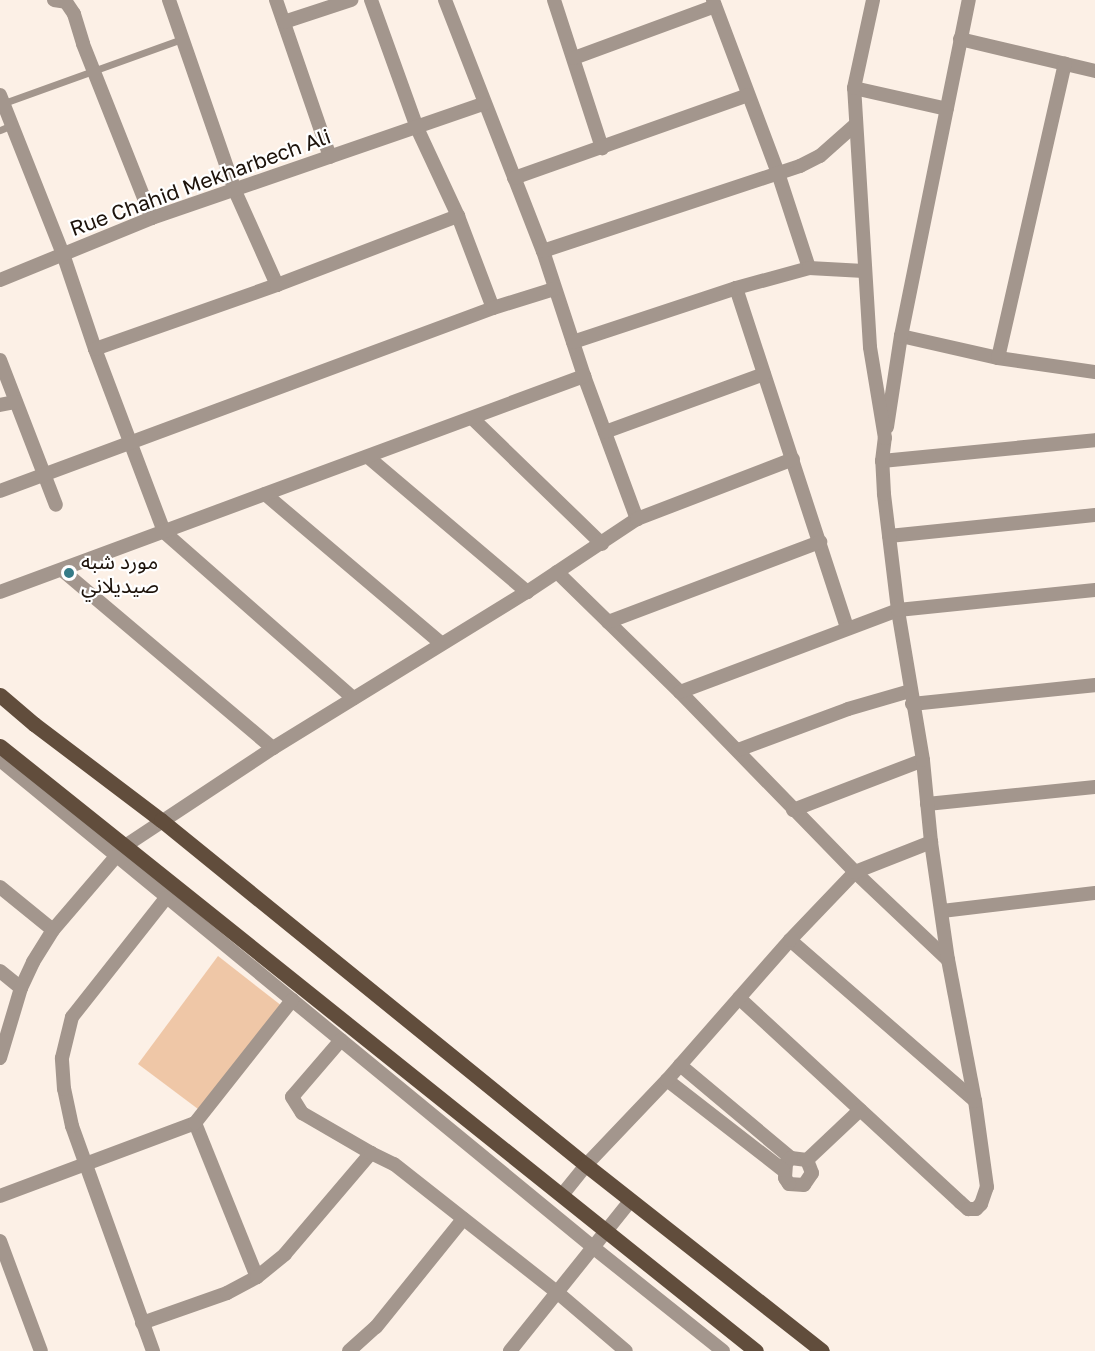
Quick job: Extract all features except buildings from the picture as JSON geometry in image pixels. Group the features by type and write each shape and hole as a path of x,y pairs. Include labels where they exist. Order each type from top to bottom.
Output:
{"main road":[{"path":"0,694 34,724 161,820 586,1165 822,1351"},
{"path":"0,746 122,851 562,1195 756,1351"}],"street":[{"path":"169,0 235,191 277,285"},
{"path":"276,0 330,157"},
{"path":"284,22 351,0"},
{"path":"371,0 417,128 458,216 493,308"},
{"path":"447,0 484,104 543,251 584,376 637,519"},
{"path":"554,0 602,148"},
{"path":"873,0 854,88 870,347 885,438"},
{"path":"739,998 960,1202 968,1209 976,1209 987,1187 975,1101 948,960 931,843 923,760 898,610 882,461 901,336 969,0"},
{"path":"63,1 74,14 152,218"},
{"path":"574,58 714,3 778,173 809,268"},
{"path":"960,39 1095,71"},
{"path":"998,358 1065,64"},
{"path":"854,88 947,109"},
{"path":"514,178 748,95"},
{"path":"2,99 6,127 63,254 95,349 132,442 164,532 354,698"},
{"name":"Rue Chahid Mekharbech Ali","path":"0,280 152,218 484,104"},
{"path":"543,251 800,166 820,156 856,124"},
{"path":"95,349 277,285 458,216"},
{"path":"573,342 735,288 809,268 864,271"},
{"path":"735,288 847,628"},
{"path":"0,491 493,308 554,289"},
{"path":"901,336 998,358 1095,372"},
{"path":"0,360 56,505"},
{"path":"605,432 764,374"},
{"path":"0,592 584,376"},
{"path":"0,405 16,402"},
{"path":"472,418 602,544"},
{"path":"882,461 1095,440"},
{"path":"368,457 527,592"},
{"path":"0,1055 21,988 33,962 53,930 122,851 161,820 441,643 527,592 637,519 793,459"},
{"path":"265,494 441,643"},
{"path":"889,536 1095,515"},
{"path":"608,622 820,542"},
{"path":"62,570 273,748"},
{"path":"557,572 738,750 793,810 855,872 948,960"},
{"path":"680,692 898,610 1095,590"},
{"path":"738,750 848,709 911,698 1095,685"},
{"path":"0,760 122,851 166,898 723,1351"},
{"path":"793,810 923,760"},
{"path":"927,804 1095,787"},
{"path":"562,1195 586,1165 668,1080 790,940 855,872 931,843"},
{"path":"0,887 53,930"},
{"path":"942,911 1095,893"},
{"path":"153,1351 72,1126 64,1089 62,1058 72,1017 166,898"},
{"path":"790,940 975,1101"},
{"path":"0,971 21,988"},
{"path":"0,1196 195,1123 292,1000"},
{"path":"341,1040 292,1097 302,1113 394,1164 558,1293 626,1351"},
{"path":"680,1065 791,1158 807,1160"},
{"path":"668,1080 783,1170 789,1184 804,1185 812,1173 807,1160"},
{"path":"807,1160 860,1110"},
{"path":"195,1123 257,1277"},
{"path":"142,1323 227,1293 257,1277 285,1254 371,1152"},
{"path":"783,1170 791,1158"},
{"path":"510,1351 631,1200"},
{"path":"349,1351 376,1327 463,1219"},
{"path":"0,1241 41,1351"}],"lane":[{"path":"2,99 94,71 182,39"}],"shaded area":[{"path":"218,956 282,1006 198,1109 138,1064"}],"place":[{"name":"مورد شبه صيديلاني","path":"69,573"}]}
